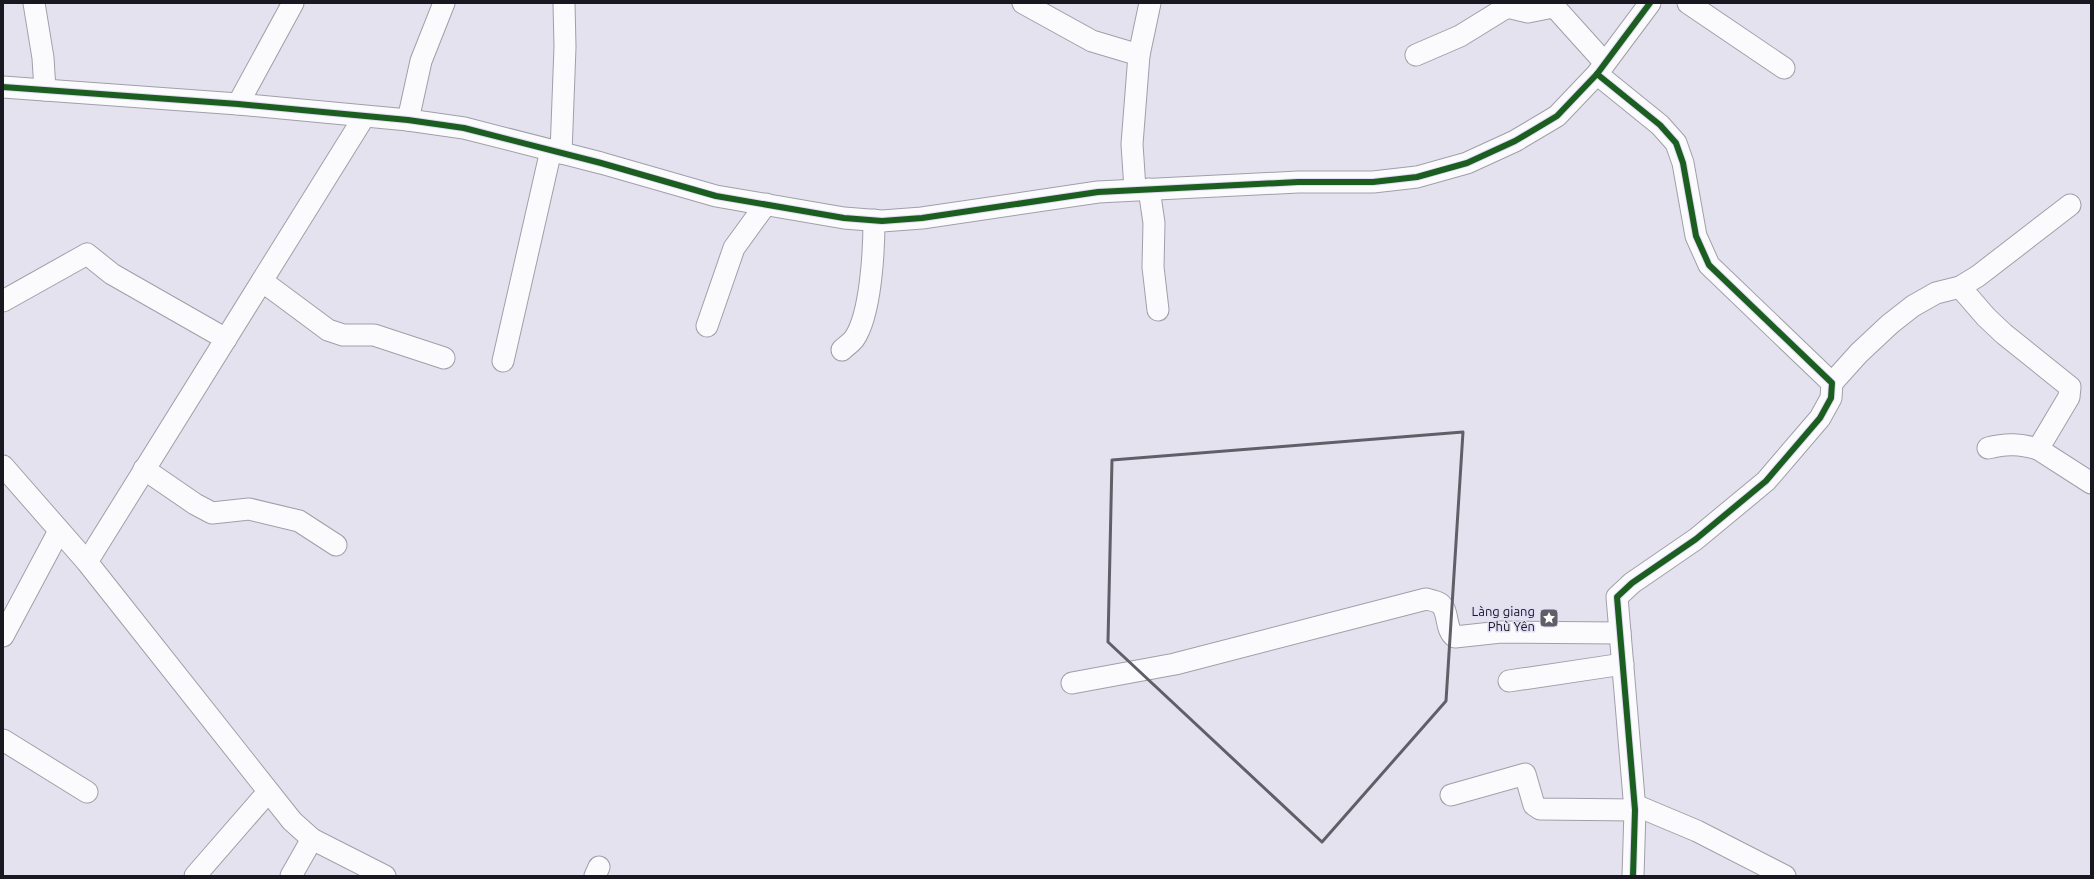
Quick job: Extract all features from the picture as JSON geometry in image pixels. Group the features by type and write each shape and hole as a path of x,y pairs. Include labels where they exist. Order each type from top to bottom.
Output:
{"street":[{"path":"34,3 43,58 45,90"},
{"path":"238,104 293,3"},
{"path":"408,120 422,61 444,3"},
{"path":"503,361 556,152 565,47 564,3"},
{"path":"1023,3 1085,37 1139,55"},
{"path":"1150,3 1139,55 1132,144 1142,189 1154,223 1153,266 1158,310"},
{"path":"3,86 238,104 408,120 464,128 716,196 844,218 874,220 922,218 1098,192 1298,182 1373,182 1417,177 1467,162 1515,141 1557,116 1601,68 1650,3"},
{"path":"1688,3 1784,68"},
{"path":"1416,56 1460,36 1507,8 1528,12 1552,5 1601,68 1660,125 1676,143 1683,163 1696,236 1709,265 1832,383"},
{"path":"87,562 364,117"},
{"path":"707,326 734,248 766,204"},
{"path":"1633,876 1635,808 1617,597 1632,582 1696,539 1733,510 1766,481 1820,418 1831,398 1832,383 1859,353 1890,324 1913,306 1936,293 1960,287 1978,276 2070,205"},
{"path":"842,350 854,340 860,326 868,292 874,240 874,220"},
{"path":"3,301 87,254 112,274 226,338"},
{"path":"262,280 328,330 343,335 374,335 444,358"},
{"path":"1960,287 1986,317 2004,334 2070,388 2069,397 2038,449"},
{"path":"1988,448 2003,444 2016,444 2038,449 2091,483"},
{"path":"3,466 87,562 292,821 312,839 385,876"},
{"path":"144,469 195,504 212,513 249,509 299,521 336,545"},
{"path":"3,636 59,531"},
{"path":"1072,683 1175,664 1426,599 1439,603 1442,607 1449,633 1455,637 1501,632 1620,633"},
{"path":"1509,682 1623,664"},
{"path":"3,740 87,792"},
{"path":"1451,795 1525,774 1534,805 1540,809 1635,808 1697,831 1784,876"},
{"path":"195,876 268,792"},
{"path":"291,876 312,839"}],"highlighted area":[{"path":"1463,432 1446,701 1322,842 1108,642 1112,460"}],"cycle path":[{"path":"3,87 238,104 408,120 464,128 601,163 716,196 844,218 882,221 922,218 1098,192 1298,182 1373,182 1417,177 1467,163 1515,141 1557,116 1597,74 1650,3"},
{"path":"1597,74 1660,125 1676,143 1683,163 1696,236 1709,265 1832,383 1831,398 1820,418 1766,481 1696,539 1632,583 1617,597 1635,810 1633,876"}],"place":[{"name":"Làng giang Phù Yên","path":"1549,618"}]}
